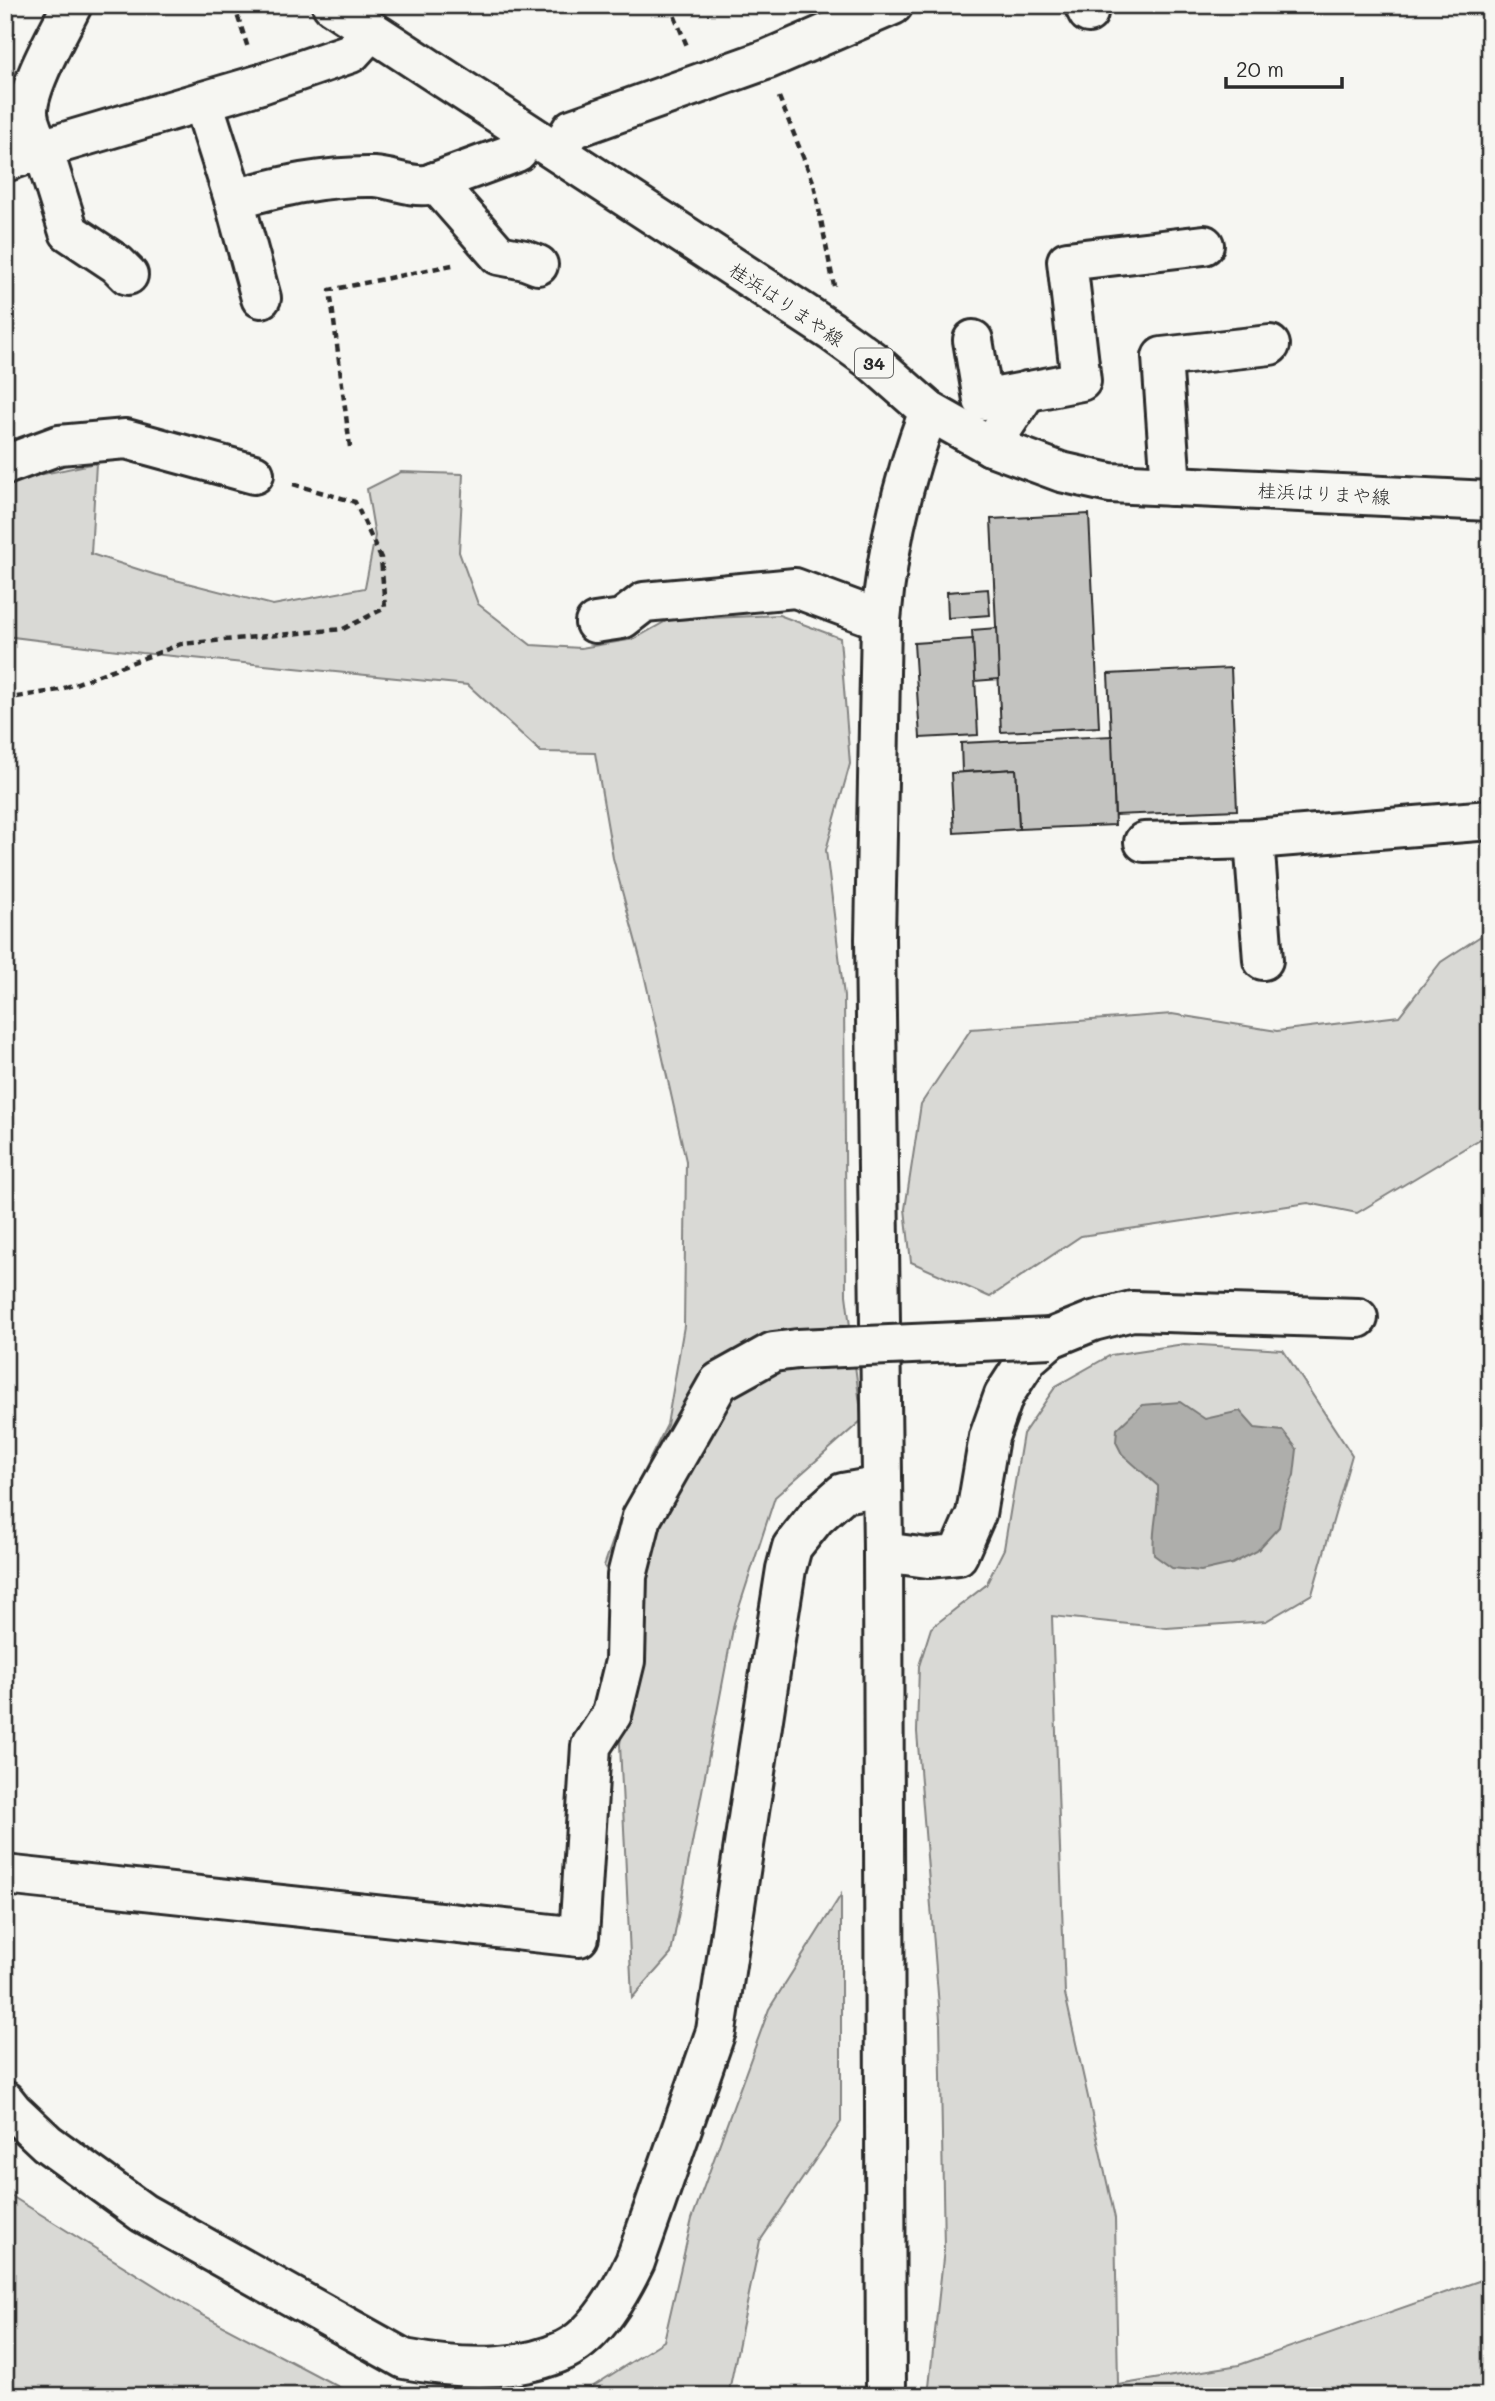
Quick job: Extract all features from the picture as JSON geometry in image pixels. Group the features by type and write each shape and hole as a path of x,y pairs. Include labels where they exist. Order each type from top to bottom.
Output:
{"street":[{"path":"72,5 30,95 28,116 43,149 69,232 117,264 128,275"},
{"name":"桂浜はりまや線","path":"332,5 831,331 872,360 929,411 991,446 1061,472 1110,483 1490,501"},
{"path":"234,199 320,178 376,177 415,186 435,182 544,144 572,130 765,60 893,5"},
{"path":"5,162 203,103 351,53 371,31"},
{"path":"203,103 234,199 261,298"},
{"path":"435,182 499,255 538,265"},
{"path":"973,340 983,400 1082,381 1067,261 1204,245"},
{"path":"1171,485 1162,357 1270,345"},
{"path":"991,446 1027,391"},
{"path":"886,2396 883,1552 875,939 881,620 884,579 898,502 910,460 929,411"},
{"path":"5,465 59,444 126,439 254,474"},
{"path":"595,623 622,619 644,602 794,588 881,620"},
{"path":"1144,842 1254,839 1490,820"},
{"path":"1254,839 1263,960"},
{"path":"883,1552 928,1558 958,1555 976,1514 989,1437 1004,1395 1028,1358 1051,1338 1093,1321 1132,1311 1357,1318"},
{"path":"5,1874 579,1937 591,1746 612,1714 625,1661 627,1576 642,1517 719,1382 773,1352 1051,1338"},
{"path":"5,2101 47,2143 144,2213 404,2358 437,2365 479,2368 529,2362 566,2349 595,2325 619,2295 635,2262 716,2031 778,1615 792,1547 816,1517 844,1493 882,1486"}],"path":[{"path":"765,60 814,184 841,316 831,331"},
{"path":"350,447 330,290 499,255"},
{"path":"5,699 59,690 180,645 344,629 385,608 381,558 355,502 254,474"}],"shaded area":[{"path":"96,463 91,554 156,575 273,605 365,588 375,536 367,489 401,472 463,474 459,552 478,604 531,645 581,648 634,639 668,620 779,615 840,638 850,764 826,850 844,996 846,1295 862,1420 775,1497 734,1623 671,1954 632,1998 620,1744 639,1620 604,1566 623,1512 667,1425 684,1326 686,1161 642,965 613,858 595,753 541,752 468,685 142,653 5,636 5,482"},
{"path":"1490,930 1490,1133 1357,1213 1308,1203 1081,1236 990,1297 911,1262 905,1209 921,1104 971,1029 1172,1014 1277,1031 1399,1016 1441,962"},
{"path":"1184,1344 1283,1350 1352,1455 1312,1594 1266,1621 1167,1628 1052,1616 1065,1994 1115,2218 1118,2385 1239,2365 1490,2277 1490,2396 928,2396 944,2249 940,2019 917,1732 919,1666 931,1628 986,1585 1004,1549 1023,1434 1056,1386 1111,1355"},
{"path":"1180,1402 1205,1419 1240,1411 1255,1428 1283,1431 1297,1449 1294,1475 1284,1502 1279,1527 1257,1551 1232,1564 1201,1571 1172,1568 1154,1555 1158,1486 1122,1454 1116,1442 1117,1429 1142,1405"},
{"path":"841,1895 841,2122 760,2241 728,2396 578,2396 664,2341 692,2219 769,2009"},
{"path":"5,2192 197,2312 356,2396 5,2396"}],"building":[{"path":"1089,514 1099,727 1001,732 991,519"},
{"path":"988,589 990,615 948,618 947,592"},
{"path":"997,628 999,679 975,681 972,630"},
{"path":"973,639 978,735 920,738 914,643"},
{"path":"1231,668 1237,810 1115,815 1108,674"},
{"path":"1112,736 1115,825 1019,829 1016,769 962,772 961,743"},
{"path":"1016,769 1019,829 954,833 951,773"}]}
